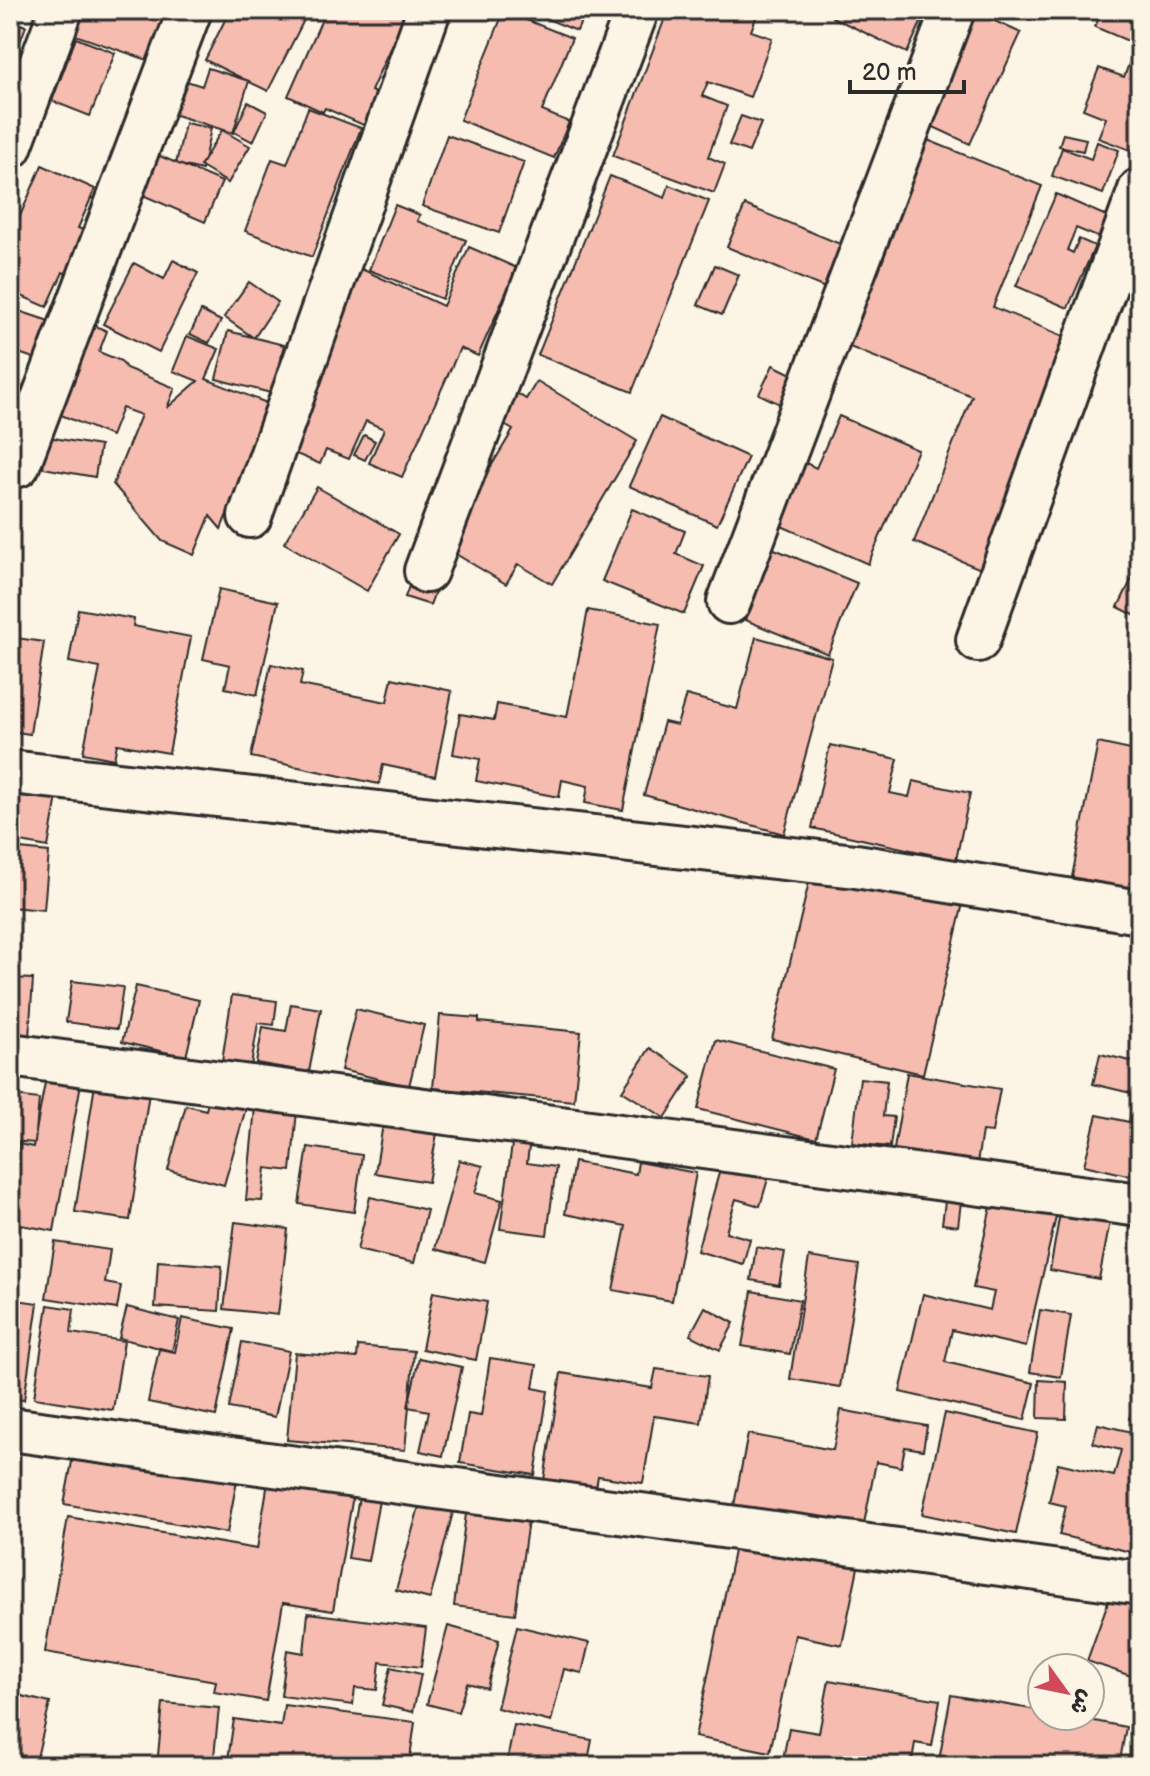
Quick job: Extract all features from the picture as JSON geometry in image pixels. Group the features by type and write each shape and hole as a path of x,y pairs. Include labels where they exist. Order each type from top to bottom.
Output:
{"street":[{"path":"10,147 61,10"},
{"path":"18,465 190,10"},
{"path":"250,516 429,10"},
{"path":"426,571 637,10"},
{"path":"729,602 953,10"},
{"path":"978,640 1140,190"},
{"path":"10,772 856,866 1140,912"},
{"path":"10,1055 1140,1205"},
{"path":"10,1429 1140,1583"}],"building":[{"path":"84,10 101,10 116,15 118,10 156,10 181,18 165,66 75,35"},
{"path":"230,10 293,10 306,16 268,91 205,60"},
{"path":"326,10 407,10 371,91 381,96 368,127 288,96"},
{"path":"525,10 586,10 577,31"},
{"path":"668,10 759,10 751,31 772,38 750,97 708,82 702,96 727,106 708,157 725,164 714,193 613,156"},
{"path":"835,10 927,10 907,53 832,17"},
{"path":"971,10 1021,33 970,144 912,117"},
{"path":"1102,10 1140,10 1140,46 1095,27"},
{"path":"504,11 572,38 542,111 569,122 554,158 460,120"},
{"path":"10,21 26,26 10,69"},
{"path":"76,38 115,53 90,116 52,101"},
{"path":"1130,61 1140,65 1140,133 1133,151 1098,138 1106,118 1083,109 1099,68 1124,77"},
{"path":"208,68 249,81 233,133 163,111 174,77 202,86"},
{"path":"248,102 267,112 253,142 234,132"},
{"path":"308,108 361,128 312,257 245,231 272,159 287,164"},
{"path":"741,116 761,123 749,152 729,145"},
{"path":"185,123 211,128 202,170 176,164"},
{"path":"222,130 250,146 228,183 200,166"},
{"path":"1063,134 1086,139 1083,151 1059,146"},
{"path":"447,135 524,162 499,233 422,206"},
{"path":"925,139 1042,186 993,307 1078,342 986,571 914,542 972,396 842,344"},
{"path":"1097,142 1119,150 1103,194 1052,176 1062,148 1091,159"},
{"path":"155,154 222,182 205,222 138,193"},
{"path":"42,165 95,189 78,228 92,234 74,277 63,272 47,307 10,291 10,239"},
{"path":"610,176 665,198 669,185 709,201 632,392 538,355"},
{"path":"1056,194 1111,218 1102,239 1076,228 1067,250 1073,253 1079,239 1095,246 1068,308 1016,286"},
{"path":"395,205 420,215 417,221 466,240 442,299 369,270"},
{"path":"745,205 850,248 832,291 727,247"},
{"path":"469,247 517,268 478,356 460,348 402,477 369,463 384,429 366,421 349,459 326,450 320,464 277,446 357,267 443,306"},
{"path":"173,260 198,273 159,352 103,324 134,263 164,279"},
{"path":"715,265 739,275 722,315 698,305"},
{"path":"249,282 278,302 254,338 224,317"},
{"path":"19,311 64,326 51,364 10,350 10,336"},
{"path":"201,311 221,321 209,343 190,334"},
{"path":"91,324 107,331 99,352 121,361 126,368 175,388 167,408 198,381 173,371 187,336 219,349 206,379 272,405 221,529 210,516 194,555 162,541 113,484 141,415 122,408 111,436 54,412"},
{"path":"228,331 284,345 271,393 216,379"},
{"path":"773,365 800,378 786,407 759,394"},
{"path":"537,381 637,441 552,584 518,564 506,584 439,544 464,511 513,430 489,416 507,387 526,399"},
{"path":"839,416 918,450 868,564 779,525 806,463 816,468"},
{"path":"660,417 748,457 717,525 629,486"},
{"path":"364,435 375,441 365,460 354,455"},
{"path":"48,437 100,446 95,477 43,468"},
{"path":"317,487 399,534 367,591 284,543"},
{"path":"632,509 685,531 676,554 704,566 684,614 602,581"},
{"path":"772,548 857,583 828,654 743,619"},
{"path":"1140,562 1140,618 1118,607"},
{"path":"412,578 437,586 430,605 405,597"},
{"path":"219,589 278,602 257,695 225,688 230,665 203,659"},
{"path":"78,609 134,619 133,626 191,637 169,753 117,744 114,759 83,753 100,668 69,662"},
{"path":"588,610 660,624 623,810 585,803 588,786 562,780 559,797 476,781 480,759 453,754 460,714 494,720 497,704 567,717"},
{"path":"10,637 44,642 30,734 10,731"},
{"path":"756,637 832,658 784,834 644,795 664,722 677,725 686,695 737,709"},
{"path":"271,664 303,671 300,685 387,702 392,678 452,691 435,776 383,765 379,784 251,757"},
{"path":"1098,743 1140,752 1140,891 1072,877"},
{"path":"830,745 898,759 890,793 909,797 913,781 970,793 956,860 812,828"},
{"path":"10,782 58,791 48,847 10,840"},
{"path":"10,848 49,852 44,910 10,907"},
{"path":"813,865 964,899 923,1074 772,1039"},
{"path":"10,978 33,979 29,1038 10,1037"},
{"path":"72,981 123,987 117,1029 66,1022"},
{"path":"136,986 199,1000 186,1057 122,1042"},
{"path":"232,995 277,1001 274,1025 258,1023 251,1066 222,1061"},
{"path":"291,1004 321,1009 309,1072 256,1063 263,1027 286,1031"},
{"path":"356,1009 424,1025 409,1086 341,1070"},
{"path":"440,1015 581,1032 574,1101 433,1088"},
{"path":"716,1040 834,1069 816,1139 698,1109"},
{"path":"1140,1042 1140,1178 1084,1165 1097,1115 1129,1122 1135,1094 1093,1084 1100,1054 1135,1062"},
{"path":"650,1048 692,1076 665,1118 622,1091"},
{"path":"47,1072 82,1078 54,1231 10,1223 10,1191 19,1144 33,1147"},
{"path":"907,1073 1000,1089 992,1132 982,1131 977,1163 894,1149"},
{"path":"96,1078 150,1086 130,1220 75,1212"},
{"path":"860,1078 887,1081 883,1116 894,1117 890,1147 852,1143"},
{"path":"211,1091 248,1101 224,1185 168,1170 186,1105 206,1110"},
{"path":"16,1096 39,1099 35,1143 11,1141"},
{"path":"255,1107 297,1111 291,1171 266,1168 262,1201 246,1200"},
{"path":"384,1118 438,1128 428,1182 375,1173"},
{"path":"513,1137 530,1139 527,1163 556,1167 547,1235 500,1229"},
{"path":"308,1147 362,1155 354,1212 299,1204"},
{"path":"459,1160 483,1166 475,1193 502,1200 485,1262 435,1249"},
{"path":"574,1162 636,1174 638,1162 696,1173 672,1301 613,1290 626,1226 565,1214"},
{"path":"721,1166 768,1179 760,1206 736,1199 726,1232 750,1239 743,1264 697,1251"},
{"path":"370,1197 427,1210 414,1263 357,1250"},
{"path":"945,1201 961,1202 958,1226 942,1224"},
{"path":"992,1202 1056,1217 1026,1347 952,1330 945,1362 1034,1383 1025,1420 900,1392 923,1294 990,1310 994,1292 973,1288"},
{"path":"1060,1213 1110,1222 1099,1279 1050,1270"},
{"path":"235,1222 288,1229 278,1315 224,1309"},
{"path":"55,1242 110,1250 105,1283 121,1286 117,1309 46,1298"},
{"path":"756,1247 785,1252 779,1285 751,1280"},
{"path":"809,1257 859,1265 840,1387 790,1379"},
{"path":"158,1261 222,1266 219,1311 155,1307"},
{"path":"752,1291 800,1300 790,1354 742,1346"},
{"path":"433,1292 487,1302 476,1360 422,1349"},
{"path":"10,1299 38,1303 24,1400 10,1398"},
{"path":"48,1305 74,1309 71,1333 124,1341 113,1410 34,1398"},
{"path":"127,1307 179,1320 172,1351 119,1338"},
{"path":"705,1307 734,1323 720,1350 690,1335"},
{"path":"1040,1310 1071,1315 1061,1377 1030,1372"},
{"path":"182,1318 234,1329 216,1416 148,1402 159,1349 175,1352"},
{"path":"242,1342 289,1351 275,1417 229,1408"},
{"path":"358,1346 414,1351 405,1450 287,1440 295,1353 357,1358"},
{"path":"419,1358 462,1367 443,1456 420,1451 429,1411 408,1407"},
{"path":"490,1358 537,1365 533,1388 548,1391 535,1475 460,1463 468,1414 481,1416"},
{"path":"656,1369 708,1376 701,1423 654,1416 643,1483 598,1476 596,1488 544,1480 561,1373 652,1388"},
{"path":"1039,1380 1067,1382 1066,1419 1038,1418"},
{"path":"1140,1382 1140,1423 1129,1419"},
{"path":"841,1410 927,1426 923,1450 905,1447 901,1467 876,1462 863,1529 734,1505 748,1434 833,1450"},
{"path":"945,1413 1038,1433 1016,1534 922,1514"},
{"path":"1098,1424 1140,1434 1140,1533 1135,1553 1059,1535 1066,1506 1049,1502 1058,1463 1114,1476 1121,1450 1093,1443"},
{"path":"77,1435 240,1464 227,1533 64,1504"},
{"path":"269,1476 354,1490 333,1611 283,1603 266,1701 214,1692 216,1681 45,1652 68,1517 257,1549"},
{"path":"360,1492 380,1495 368,1561 348,1558"},
{"path":"423,1492 456,1501 430,1599 396,1590"},
{"path":"467,1506 529,1513 515,1614 454,1606"},
{"path":"738,1532 861,1553 842,1645 795,1635 770,1752 695,1737"},
{"path":"1113,1588 1140,1598 1140,1651 1131,1676 1106,1667 1106,1652 1090,1652"},
{"path":"308,1613 426,1628 421,1667 380,1662 377,1690 355,1688 353,1705 281,1696 287,1650 304,1653"},
{"path":"448,1626 499,1640 487,1688 467,1683 458,1712 427,1704"},
{"path":"517,1626 589,1643 582,1673 564,1669 551,1722 497,1708"},
{"path":"391,1667 421,1674 413,1712 382,1705"},
{"path":"829,1680 940,1700 932,1746 915,1743 911,1766 822,1766 783,1759 789,1728 819,1733"},
{"path":"10,1693 50,1703 35,1766 10,1766"},
{"path":"951,1695 1026,1708 1026,1732 1106,1732 1106,1723 1126,1727 1119,1766 938,1766"},
{"path":"163,1703 219,1708 213,1766 157,1766"},
{"path":"284,1705 415,1722 409,1766 227,1766 234,1719 281,1726"},
{"path":"514,1725 592,1740 587,1766 506,1766"}]}
